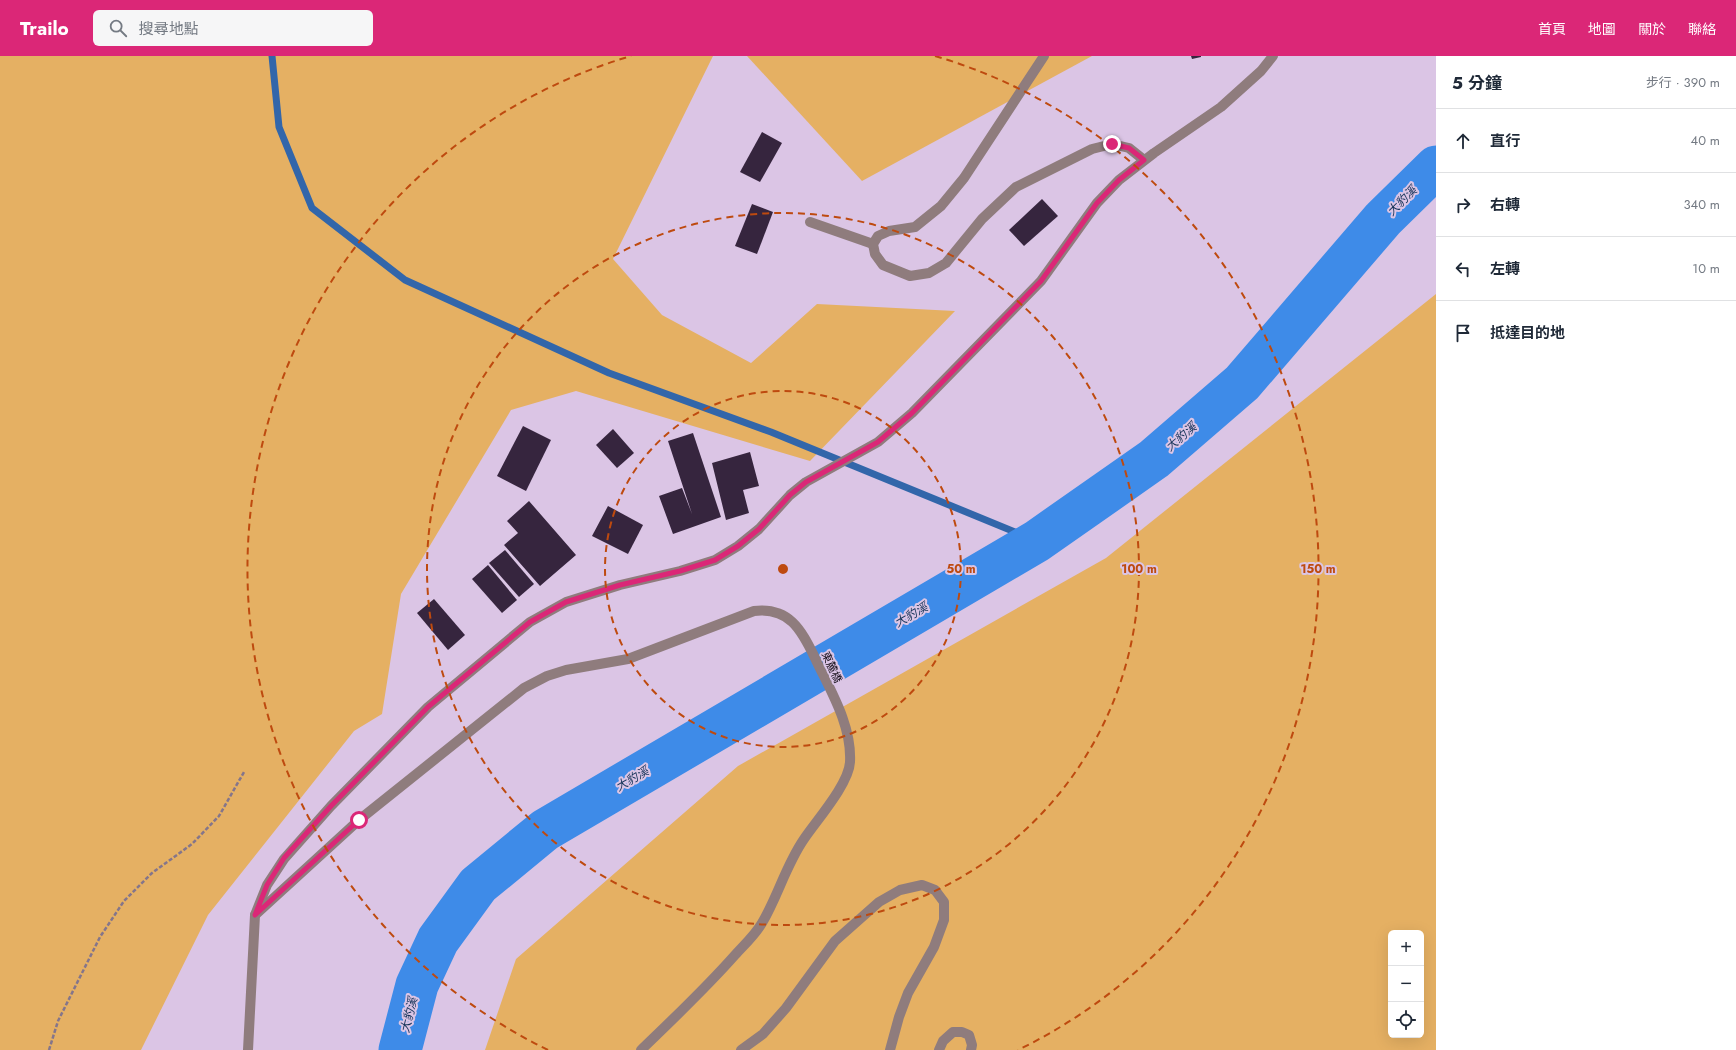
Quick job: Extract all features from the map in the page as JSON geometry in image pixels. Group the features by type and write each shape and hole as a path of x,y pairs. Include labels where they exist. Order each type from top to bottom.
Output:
{"street":[{"path":"1044,56 964,178 941,206 915,227 889,231 878,236 873,244 875,254 883,265 910,276 929,273 946,263 982,219 1016,187 1092,149 1112,144 1129,148 1144,160"},
{"path":"248,1050 255,915 267,885 284,858 331,806 428,707 530,622 566,602 620,585 680,571 715,560 738,546 759,529 790,495 806,482 878,442 912,413 1041,281 1097,203 1119,180 1144,160 1221,107 1261,71 1273,56"},
{"path":"810,222 873,244"},
{"name":"東麓橋","path":"255,915 359,820 524,688 547,676 573,668 628,659 754,611 767,610 778,612 787,617 803,634 840,712 849,739 850,764 843,783 794,854 762,924 709,985 642,1050"},
{"path":"741,1050 763,1034 786,1008 835,941 879,902 900,890 922,885 935,890 944,902 944,920 934,947 908,993 890,1050"},
{"path":"939,1050 943,1041 953,1032 962,1032 969,1035 972,1050"}],"path":[{"path":"49,1050 58,1020 100,937 124,901 152,873 192,844 219,816 244,772"}],"shaded area":[{"path":"0,56 713,56 613,259 662,315 751,363 817,304 955,311 810,461 576,391 511,410 401,594 382,714 354,731 208,915 141,1050 0,1050"},
{"path":"747,56 1092,56 862,181"},
{"path":"1436,294 1436,1050 485,1050 516,959 738,766 1106,558"}],"building":[{"path":"1191,56 1201,56 1201,57 1192,59"},
{"path":"762,132 782,143 760,182 740,172"},
{"path":"1042,199 1058,216 1024,246 1009,230"},
{"path":"752,204 773,212 757,254 735,246"},
{"path":"523,426 551,440 526,491 497,476"},
{"path":"613,429 634,453 617,468 596,445"},
{"path":"693,433 721,517 673,534 659,496 682,488 692,514 668,441"},
{"path":"750,452 759,486 743,490 749,513 726,520 712,463"},
{"path":"529,501 576,555 540,586 504,545 518,533 507,521"},
{"path":"608,506 643,525 628,554 592,536"},
{"path":"505,550 534,584 519,597 489,563"},
{"path":"488,565 517,600 502,613 472,579"},
{"path":"434,599 465,635 448,650 417,613"}],"waterway":[{"path":"272,56 279,127 312,208 405,280 609,373 771,432 1037,541"},
{"name":"大豹溪","path":"400,1050 417,985 438,940 478,885 545,830 1037,541 1154,459 1242,383 1383,219 1436,167"},
{"path":"402,1044 416,1050"}],"route":[{"path":"359,820 255,915 267,885 284,858 331,806 428,707 530,622 566,602 620,585 680,571 715,560 738,546 759,529 790,495 806,482 849,460 878,442 912,413 1041,281 1097,203 1119,180 1144,160 1129,148 1112,144"}]}
